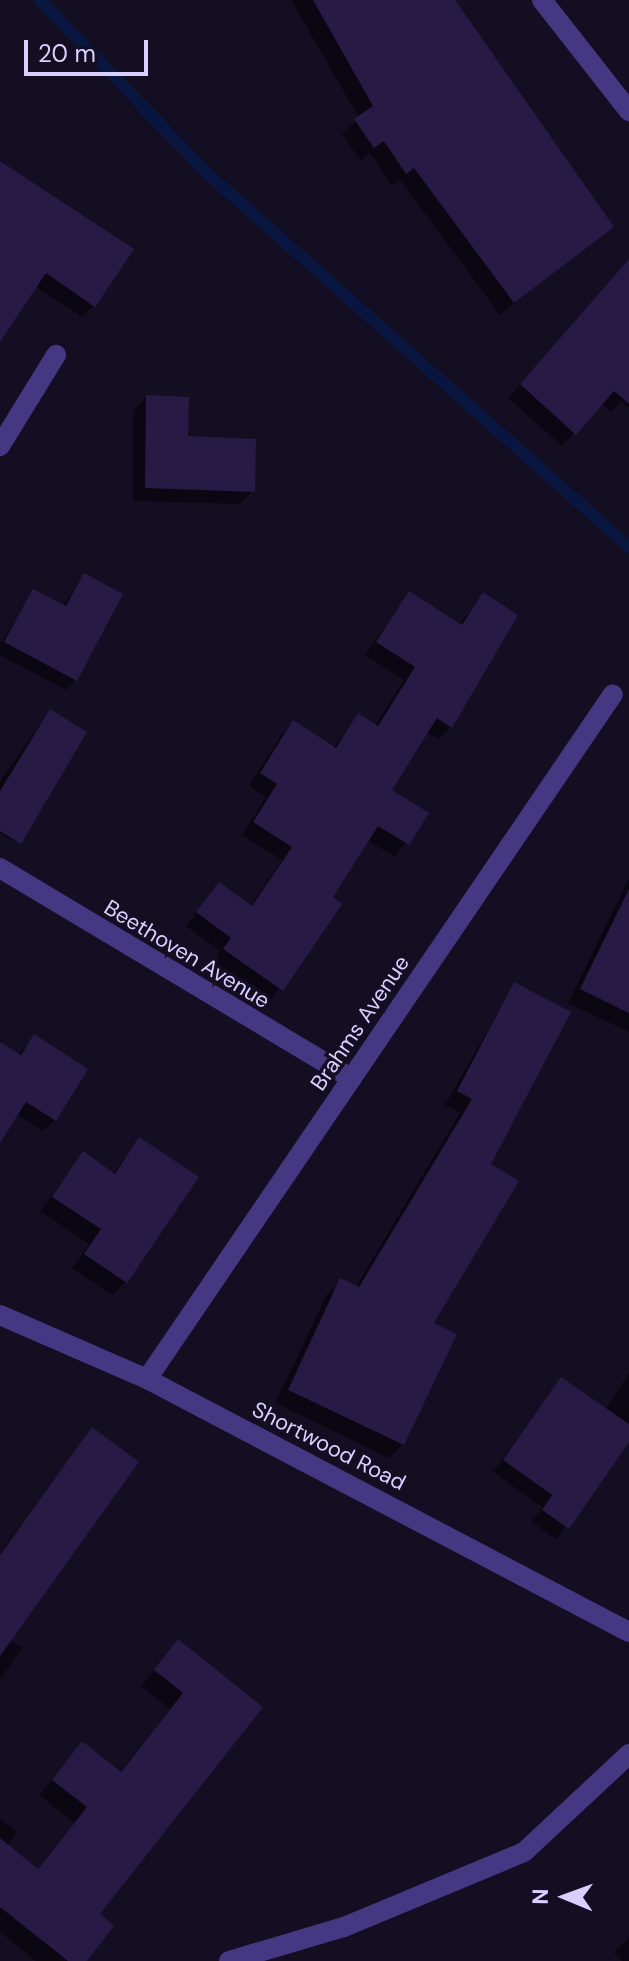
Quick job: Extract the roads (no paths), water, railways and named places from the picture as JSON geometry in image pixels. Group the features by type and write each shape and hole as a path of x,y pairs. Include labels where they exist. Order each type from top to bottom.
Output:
{"street":[{"path":"542,0 629,111"},
{"path":"0,446 56,355"},
{"name":"Brahms Avenue","path":"147,1379 613,694"},
{"name":"Beethoven Avenue","path":"0,868 352,1079"},
{"name":"Shortwood Road","path":"0,1315 147,1379 629,1632"},
{"path":"229,1961 344,1927 524,1852 629,1754"}],"waterway":[{"path":"40,0 207,173 629,547"}]}
